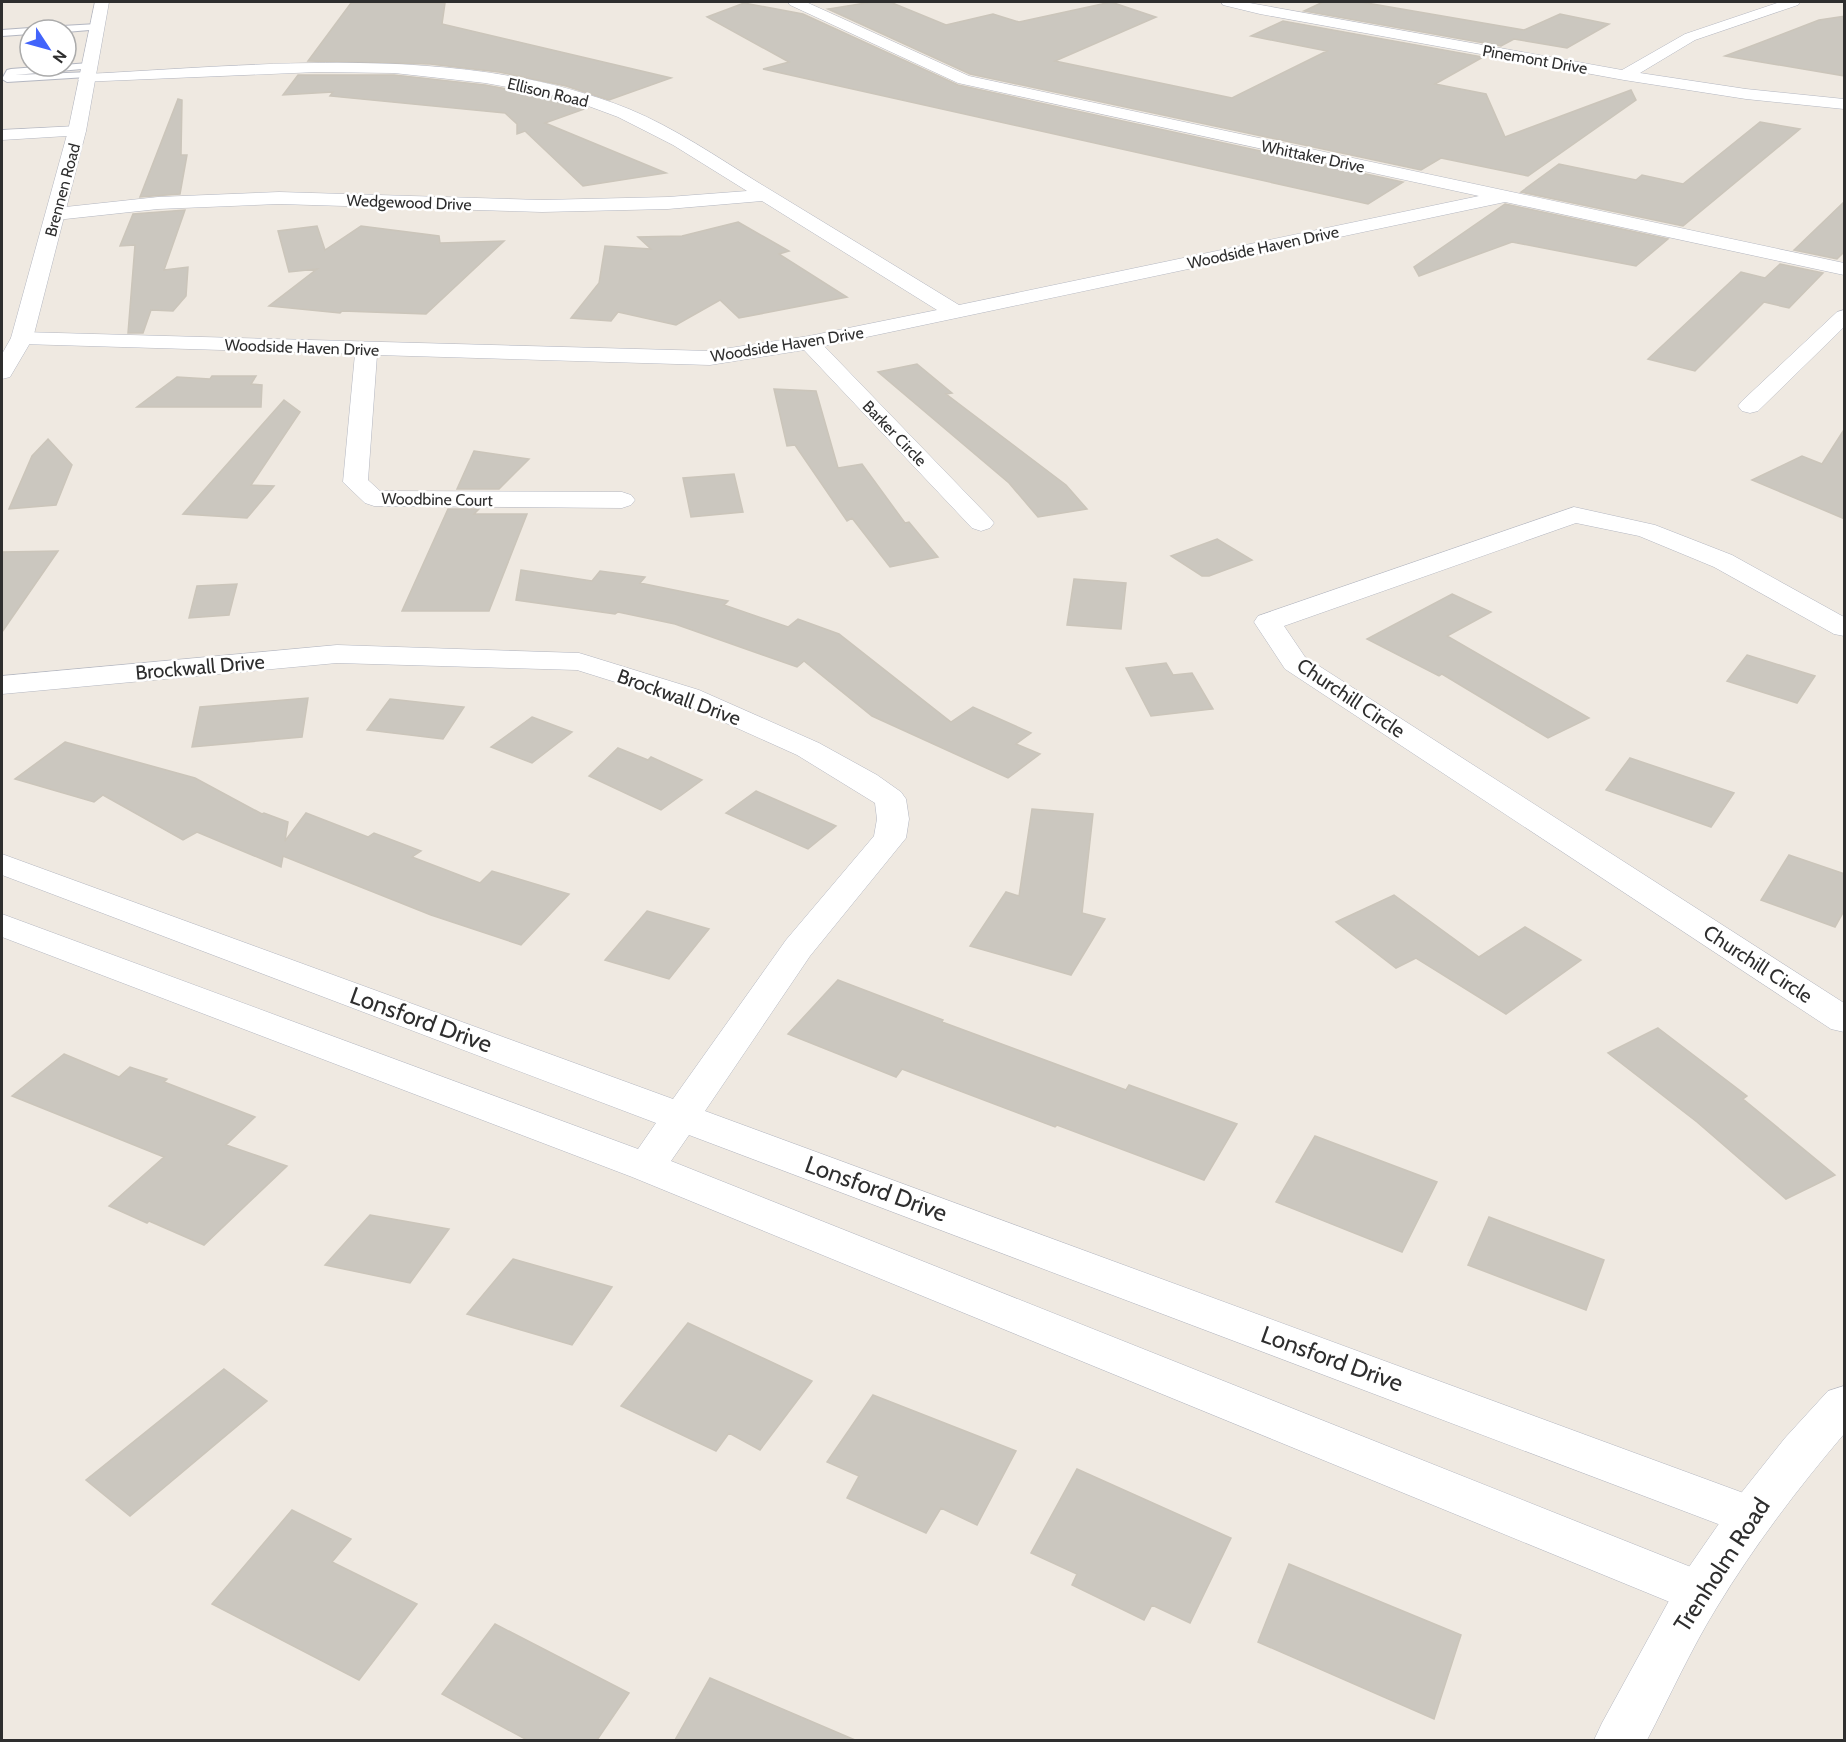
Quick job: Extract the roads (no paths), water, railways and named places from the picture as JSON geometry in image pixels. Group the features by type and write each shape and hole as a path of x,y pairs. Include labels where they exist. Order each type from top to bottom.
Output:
{"street":[{"name":"Brennen Road","path":"2,372 22,338 56,214 77,131 102,2"},
{"name":"Whittaker Drive","path":"795,2 964,80 1845,269"},
{"name":"Pinemont Drive","path":"1228,2 1260,10 1624,75 1746,94 1845,104"},
{"path":"1260,10 1278,2"},
{"path":"1624,75 1690,37 1793,2"},
{"name":"Ellison Road","path":"87,73 317,67 394,68 485,78 568,93 624,113 679,141 955,312"},
{"path":"2,135 77,131"},
{"name":"Wedgewood Drive","path":"56,214 158,203 279,198 542,206 668,203 763,195"},
{"name":"Woodside Haven Drive","path":"22,338 366,350 710,358 809,343 1502,197"},
{"path":"1750,406 1845,316"},
{"name":"Barker Circle","path":"809,343 981,524"},
{"name":"Woodbine Court","path":"366,350 355,482 374,498 622,500"},
{"name":"Churchill Circle","path":"1845,628 1723,561 1646,530 1574,515 1268,622 1295,663 1845,1020"},
{"name":"Brockwall Drive","path":"2,684 337,654 579,662 689,696 808,749 867,782 890,799 893,819 890,838 798,948 646,1167"},
{"name":"Lonsford Drive","path":"2,864 1751,1516"},
{"path":"2,925 646,1167 1699,1592"},
{"name":"Trenholm Road","path":"1620,1740 1699,1592 1751,1516 1801,1452 1845,1404"}],"lane":[{"path":"78,28 97,27"},
{"path":"2,33 18,32"},
{"path":"5,75 7,79 87,73"}]}
